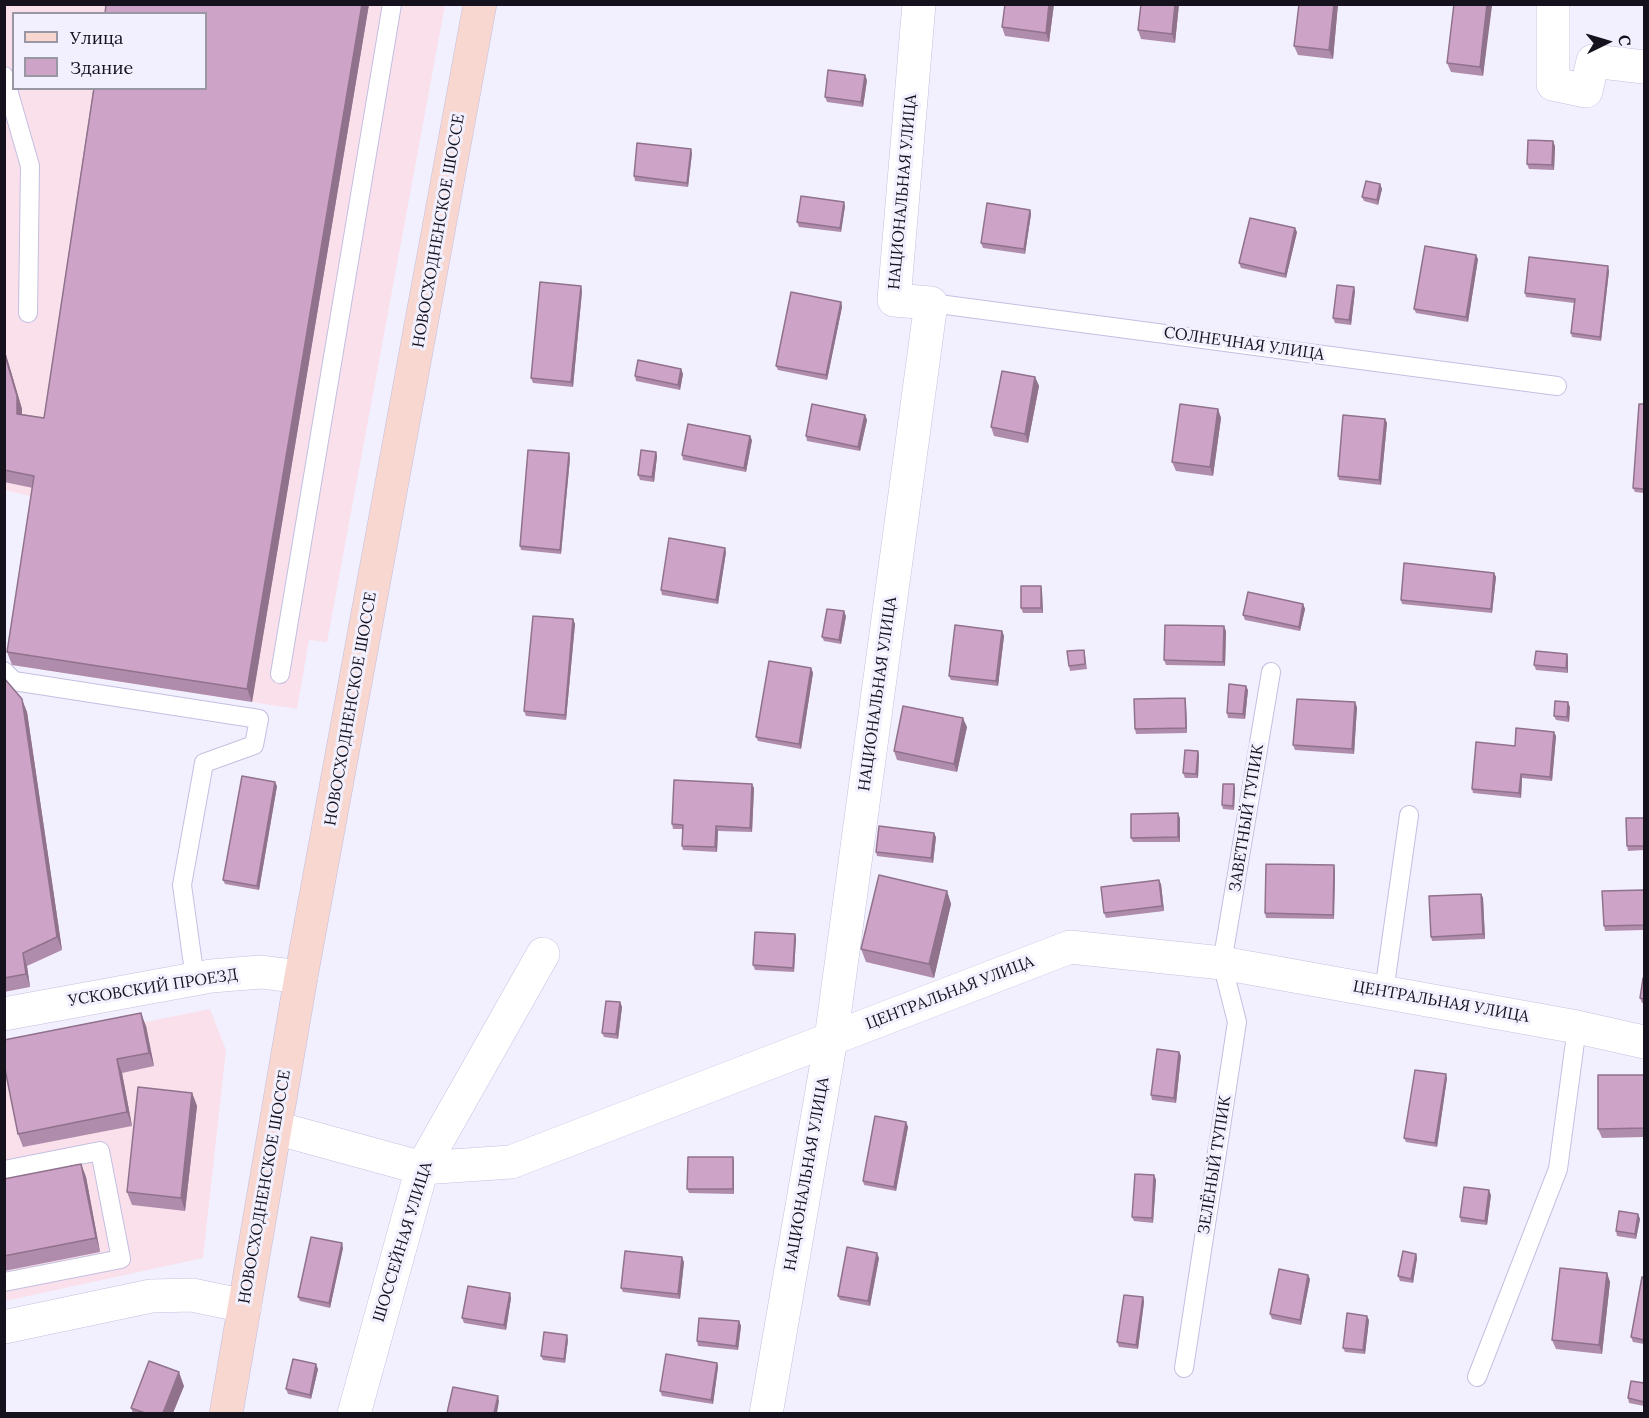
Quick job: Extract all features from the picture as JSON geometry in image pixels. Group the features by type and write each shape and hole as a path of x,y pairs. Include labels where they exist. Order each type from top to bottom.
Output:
{"main road":[{"name":"НОВОСХОДНЕНСКОЕ ШОССЕ","path":"226,1413 302,977 480,4"}],"street":[{"name":"НАЦИОНАЛЬНАЯ УЛИЦА","path":"766,1413 831,1040 931,303 894,300 919,4"},
{"path":"1553,4 1554,84 1586,91 1593,61 1644,67"},
{"name":"ЦЕНТРАЛЬНАЯ УЛИЦА","path":"276,1128 422,1168 512,1162 1070,947 1222,963 1577,1027 1644,1042"},
{"name":"ШОССЕЙНАЯ УЛИЦА","path":"354,1413 422,1168 543,954"},
{"name":"УСКОВСКИЙ ПРОЕЗД","path":"4,1014 195,979 261,972 302,977"},
{"path":"4,1327 150,1296 192,1295 245,1306"}],"lane":[{"path":"280,674 392,4"},
{"path":"4,76 30,166 28,312"},
{"name":"СОЛНЕЧНАЯ УЛИЦА","path":"931,303 1557,386"},
{"path":"4,671 14,681 259,719 254,745 204,763 182,885 195,979"},
{"name":"ЗАВЕТНЫЙ ТУПИК","path":"1222,963 1271,672"},
{"path":"1384,992 1409,815"},
{"name":"ЗЕЛЁНЫЙ ТУПИК","path":"1184,1368 1237,1022 1222,963"},
{"path":"1477,1377 1558,1169 1577,1027"},
{"path":"4,1170 100,1151 121,1259 4,1282"}],"shaded area":[{"path":"5,5 445,5 327,642 309,640 297,709 12,665 38,498 5,490"},
{"path":"210,1009 226,1050 203,1258 5,1301 5,1050"}],"building":[{"path":"106,4 362,4 247,689 7,652 34,476 4,470 4,352 17,396 17,414 44,418 94,90 207,90 207,12 105,12"},
{"path":"1005,4 1049,4 1046,33 1002,27"},
{"path":"1141,4 1175,4 1172,34 1138,30"},
{"path":"1299,4 1334,4 1329,50 1294,46"},
{"path":"1454,4 1487,4 1480,67 1447,63"},
{"path":"828,70 865,75 861,102 825,97"},
{"path":"1528,140 1553,141 1552,165 1527,164"},
{"path":"637,143 691,149 687,183 634,176"},
{"path":"1366,181 1380,184 1377,200 1362,197"},
{"path":"801,196 844,202 840,228 797,222"},
{"path":"987,203 1030,210 1024,249 981,243"},
{"path":"1250,218 1295,228 1285,274 1239,263"},
{"path":"1425,246 1476,255 1466,317 1414,309"},
{"path":"1529,257 1608,266 1600,337 1571,333 1575,299 1525,293"},
{"path":"540,282 581,286 571,382 531,378"},
{"path":"1337,285 1354,287 1349,320 1333,318"},
{"path":"791,292 841,302 826,375 776,366"},
{"path":"638,360 681,369 678,385 635,376"},
{"path":"1002,371 1035,377 1025,434 991,427"},
{"path":"812,404 865,415 858,447 806,436"},
{"path":"1180,404 1218,409 1210,467 1172,462"},
{"path":"1639,404 1644,404 1644,489 1633,488"},
{"path":"1343,415 1385,419 1379,480 1338,476"},
{"path":"688,424 750,436 744,468 682,455"},
{"path":"528,450 569,453 560,550 520,546"},
{"path":"641,450 656,452 652,477 638,475"},
{"path":"669,538 725,548 716,600 661,590"},
{"path":"1404,563 1494,573 1491,609 1401,600"},
{"path":"1021,586 1041,586 1041,608 1021,608"},
{"path":"1248,592 1303,604 1299,627 1243,615"},
{"path":"827,609 844,611 839,640 822,637"},
{"path":"533,616 573,619 565,715 524,711"},
{"path":"955,625 1002,631 996,681 949,676"},
{"path":"1165,625 1224,626 1223,662 1164,660"},
{"path":"1084,650 1085,664 1069,666 1067,651"},
{"path":"1536,651 1567,654 1566,668 1534,665"},
{"path":"769,661 811,668 799,744 756,737"},
{"path":"4,678 22,699 57,937 23,953 26,974 4,978"},
{"path":"1229,684 1246,686 1243,714 1227,713"},
{"path":"1185,698 1186,728 1135,729 1134,699"},
{"path":"1297,699 1355,702 1352,749 1293,745"},
{"path":"1555,701 1568,702 1567,717 1554,716"},
{"path":"903,706 963,718 954,764 894,751"},
{"path":"1516,728 1554,732 1550,777 1521,774 1519,793 1472,789 1476,742 1515,746"},
{"path":"1185,750 1198,751 1196,774 1183,773"},
{"path":"242,776 275,782 257,886 223,880"},
{"path":"674,780 752,784 750,828 716,826 715,847 682,846 683,825 672,824"},
{"path":"1223,784 1234,784 1233,806 1222,805"},
{"path":"1178,813 1178,837 1131,838 1131,814"},
{"path":"1626,818 1644,818 1644,846 1627,846"},
{"path":"879,826 934,833 931,858 876,852"},
{"path":"1266,864 1334,865 1333,915 1265,913"},
{"path":"879,875 947,891 929,964 861,949"},
{"path":"1159,880 1162,906 1104,913 1101,887"},
{"path":"1644,890 1644,925 1604,926 1602,891"},
{"path":"1481,894 1483,934 1431,937 1429,896"},
{"path":"755,932 795,934 793,968 753,965"},
{"path":"1644,978 1644,999 1640,998"},
{"path":"606,1001 620,1002 616,1034 602,1033"},
{"path":"141,1013 149,1053 117,1059 127,1112 18,1134 4,1064 4,1040"},
{"path":"1157,1049 1179,1052 1174,1098 1151,1095"},
{"path":"1415,1070 1446,1074 1435,1143 1404,1138"},
{"path":"1598,1075 1644,1075 1644,1128 1598,1129"},
{"path":"138,1087 192,1093 181,1198 127,1192"},
{"path":"875,1116 906,1122 894,1187 863,1181"},
{"path":"688,1157 733,1157 733,1189 687,1189"},
{"path":"81,1164 96,1238 4,1256 4,1179"},
{"path":"1135,1174 1154,1175 1152,1218 1132,1217"},
{"path":"1464,1187 1489,1190 1485,1221 1460,1217"},
{"path":"1619,1211 1638,1214 1635,1234 1616,1231"},
{"path":"311,1237 342,1243 329,1303 298,1297"},
{"path":"847,1247 877,1253 868,1301 838,1296"},
{"path":"625,1251 682,1257 678,1294 621,1288"},
{"path":"1403,1251 1416,1254 1411,1279 1398,1276"},
{"path":"1560,1268 1607,1273 1599,1345 1552,1340"},
{"path":"1279,1269 1308,1275 1300,1320 1270,1314"},
{"path":"1642,1277 1644,1278 1644,1340 1631,1337"},
{"path":"468,1286 510,1293 504,1325 462,1318"},
{"path":"1124,1295 1143,1297 1136,1345 1117,1342"},
{"path":"1347,1313 1367,1316 1363,1350 1343,1348"},
{"path":"699,1318 739,1321 736,1346 697,1341"},
{"path":"544,1332 567,1335 564,1359 541,1356"},
{"path":"666,1354 717,1363 711,1400 660,1391"},
{"path":"293,1359 316,1364 310,1395 286,1389"},
{"path":"149,1361 179,1372 163,1413 145,1413 131,1408"},
{"path":"1631,1381 1644,1383 1644,1402 1628,1398"},
{"path":"453,1387 498,1396 494,1413 447,1413"}]}
